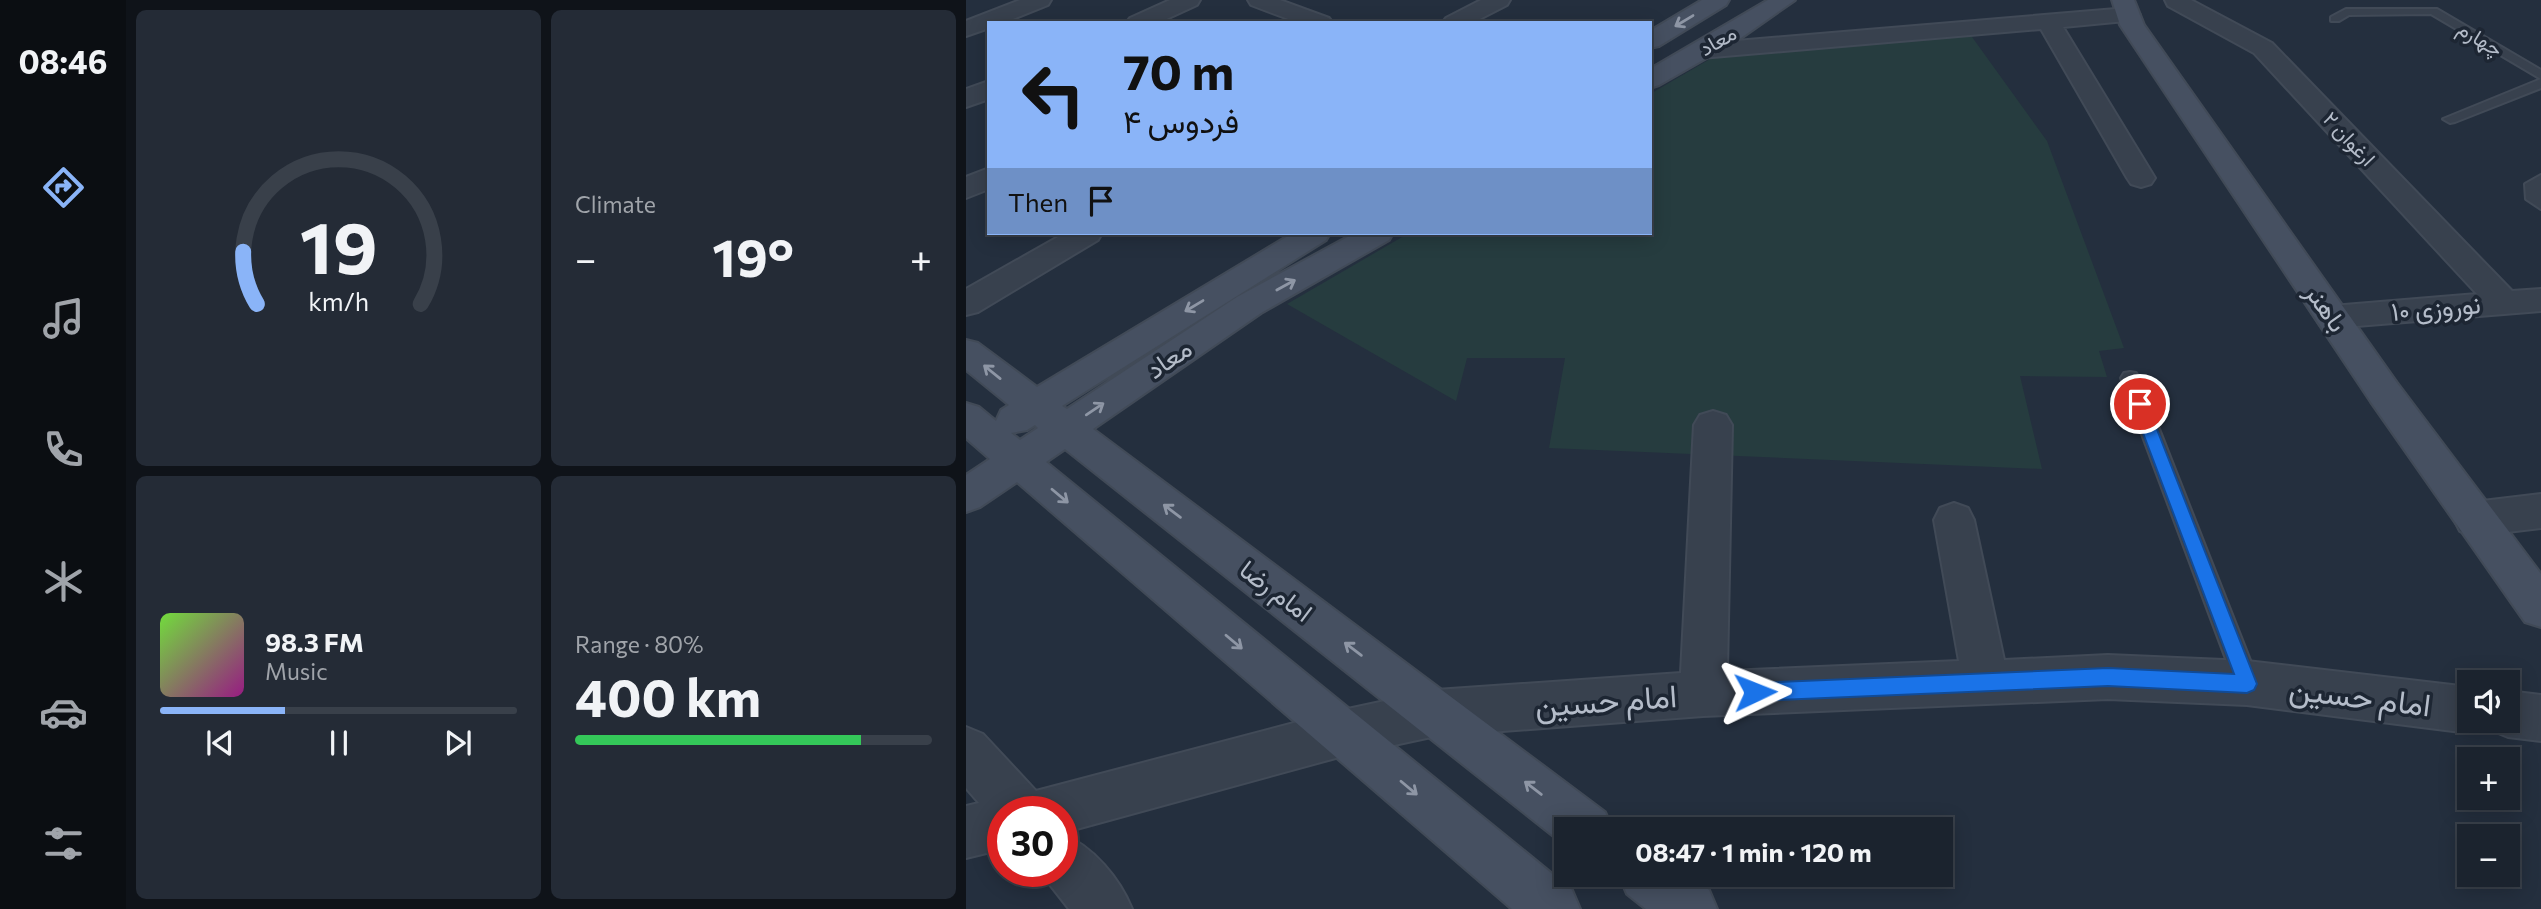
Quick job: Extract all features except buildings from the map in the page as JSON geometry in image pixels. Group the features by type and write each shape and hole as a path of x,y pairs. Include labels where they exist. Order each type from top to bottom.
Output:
{"main road":[{"name":"معاد","path":"1652,40 1718,0"},
{"name":"معاد","path":"1652,79 1784,0"},
{"name":"باهنر","path":"2128,13 2332,317 2473,519 2541,608"},
{"name":"معاد","path":"1050,418 1097,365 1312,235"},
{"name":"معاد","path":"966,496 985,441 1050,418 1374,235"},
{"name":"امام رضا","path":"966,352 1570,817"},
{"path":"985,441 1343,733 1553,909"},
{"path":"1662,887 1690,909"}],"street":[{"path":"966,29 1040,0"},
{"path":"1142,21 1189,0"},
{"path":"1259,0 1312,17"},
{"path":"1458,21 1499,0"},
{"path":"1701,51 1971,19 2048,22 2128,13 2177,0"},
{"name":"ارغوان ۲","path":"2177,0 2263,48 2504,303"},
{"path":"2048,22 2141,178"},
{"path":"966,99 987,90"},
{"path":"966,189 987,178"},
{"path":"966,304 1084,235"},
{"name":"نوروزی ۱۰","path":"2332,317 2541,300"},
{"path":"1703,694 1713,425"},
{"path":"2473,519 2541,511"},
{"path":"1954,520 1986,682"},
{"name":"امام حسین","path":"1078,804 1343,733 1436,713 1703,694 2108,677 2247,684 2457,709"},
{"path":"2520,715 2541,718"},
{"path":"966,751 1006,796"},
{"path":"966,832 987,827"},
{"path":"1078,878 1105,909"}],"lane":[{"name":"چهارم","path":"2335,19 2346,12 2433,10 2541,75"},
{"path":"2450,119 2541,83"},
{"path":"2541,179 2532,184 2533,199 2541,205"},
{"path":"2130,378 2247,684"}],"green space":[{"path":"1967,30 2047,141 2124,348 2099,351 2107,377 2020,376 2042,469 1549,448 1565,358 1467,358 1456,401 1287,304 1406,235 1652,235 1652,93 1717,55"}],"route":[{"path":"1755,692 2108,677 2247,684 2140,404"}]}
